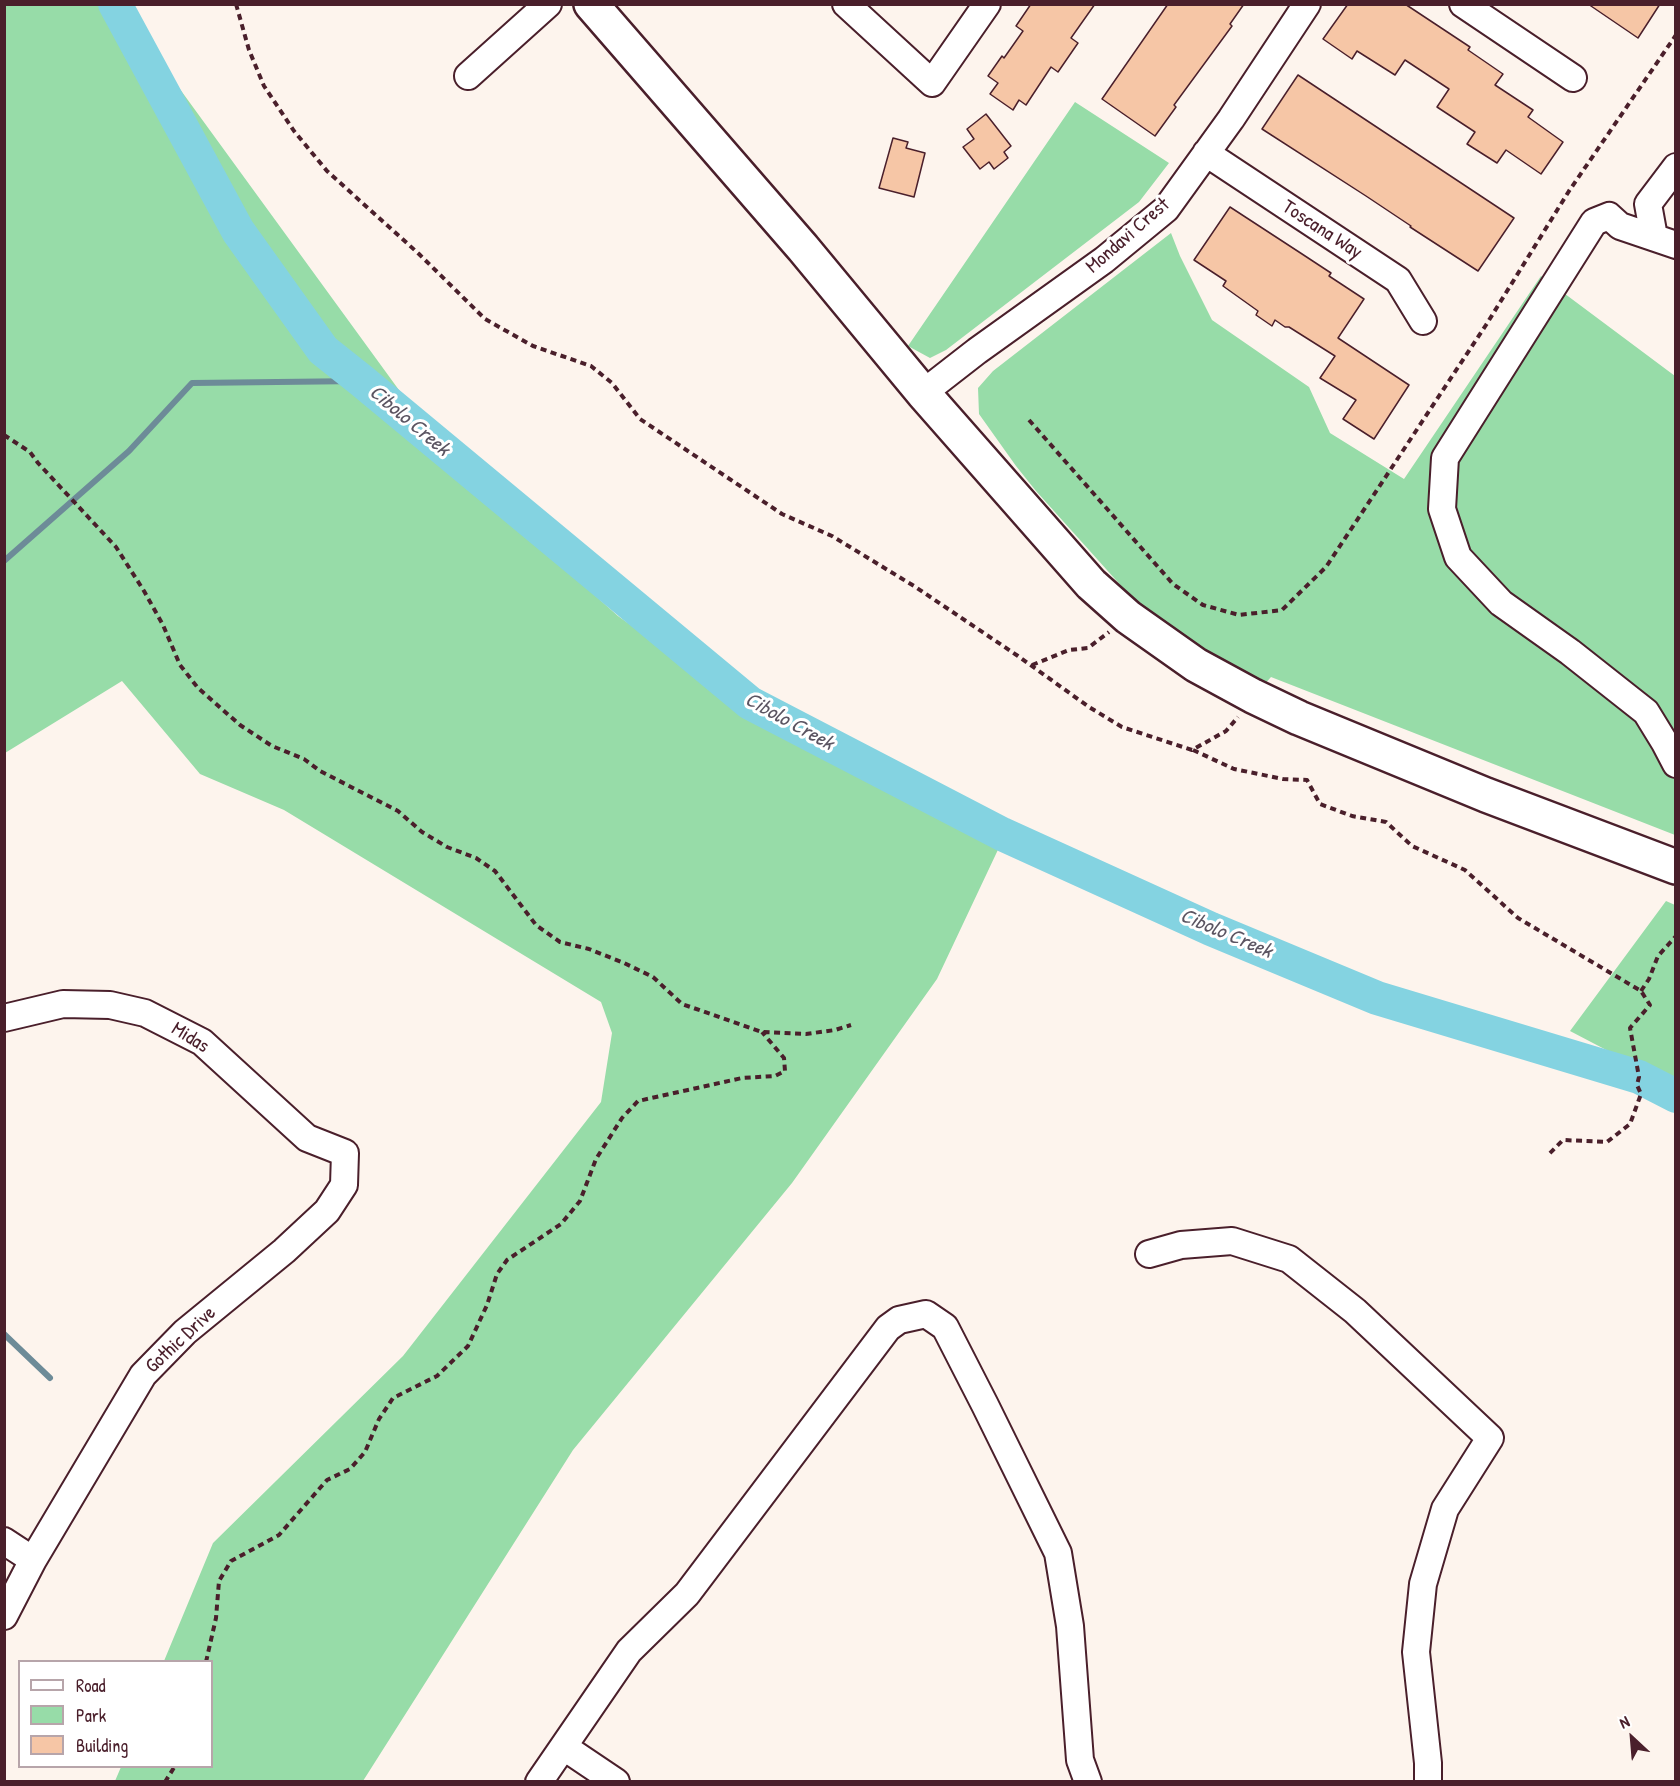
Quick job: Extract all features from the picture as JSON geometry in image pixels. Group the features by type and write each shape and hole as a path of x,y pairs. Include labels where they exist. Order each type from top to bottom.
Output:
{"main road":[{"path":"591,4 803,248 923,393 1091,584 1128,617 1196,665 1299,718 1486,795 1676,867"}],"street":[{"path":"468,76 548,4"},
{"path":"846,4 932,83 987,4"},
{"name":"Mondavi Crest","path":"923,393 977,351 1104,260 1166,209 1231,119 1307,4"},
{"path":"1463,4 1573,78"},
{"name":"Toscana Way","path":"1206,153 1398,280 1423,321"},
{"path":"1665,241 1648,204 1676,167"},
{"path":"1665,241 1620,226 1609,216 1594,222 1445,458 1442,509 1458,557 1502,603 1570,652 1646,712 1676,764"},
{"name":"Midas","path":"4,1018 63,1004 110,1005 146,1013 202,1042 307,1138 345,1153"},
{"name":"Gothic Drive","path":"4,1616 33,1560 143,1375 185,1332 284,1251 327,1211 344,1185 345,1153"},
{"path":"1149,1254 1181,1245 1232,1241 1289,1259 1355,1311 1490,1438 1445,1509 1423,1584 1416,1652 1428,1782"},
{"path":"540,1782 629,1651 687,1594 888,1328 928,1305 945,1327 1058,1553 1070,1626 1080,1760 1088,1782"},
{"path":"4,1541 33,1560"},
{"path":"564,1747 616,1782"}],"path":[{"path":"236,4 249,50 264,86 294,131 327,171 419,254 485,319 533,346 591,366 612,383 640,419 783,514 832,536 914,586 1089,707 1122,727 1192,750 1234,769 1283,779 1307,780 1320,804 1352,816 1386,822 1412,846 1464,870 1518,918 1641,991 1650,1005 1630,1028 1639,1077 1637,1084 1641,1094 1630,1124 1607,1142 1563,1140 1549,1154"},
{"path":"1029,420 1173,584 1203,605 1239,615 1282,610 1326,567 1486,325 1569,191 1676,35"},
{"path":"4,435 30,452 116,547 163,625 180,665 198,688 240,725 272,746 304,759 320,771 398,811 422,832 447,847 476,858 495,871 536,925 560,942 589,949 653,977 682,1004 762,1032 806,1034 851,1025"},
{"path":"1032,666 1069,650 1088,648 1128,617"},
{"path":"1192,750 1226,731 1253,696"},
{"path":"1641,991 1649,979 1658,956 1676,936"},
{"path":"206,1660 216,1618 219,1581 231,1561 279,1535 327,1480 350,1468 365,1452 379,1419 393,1398 436,1376 468,1346 487,1305 497,1274 507,1260 561,1224 580,1201 596,1159 622,1118 638,1101 742,1078 775,1076 785,1071 784,1058 762,1032"},
{"path":"165,1782 174,1768"}],"green space":[{"path":"5,4 128,5 158,59 463,478 618,616 766,722 936,813 1004,837 937,979 792,1183 573,1450 363,1781 115,1781 121,1768 213,1768 213,1660 164,1660 213,1543 403,1356 601,1102 612,1033 601,1002 284,810 200,774 122,681 5,753"},
{"path":"1075,102 1169,163 1139,202 946,350 930,358 908,346"},
{"path":"1171,233 1212,320 1309,387 1330,433 1404,479 1541,276 1675,376 1675,835 1271,677 1264,685 1150,618 1036,491 979,414 978,388 993,371"},
{"path":"1666,901 1675,905 1675,1086 1570,1031"}],"building":[{"path":"1031,4 1095,4 1071,38 1078,43 1058,72 1051,67 1026,105 1019,100 1013,110 990,94 998,83 988,76 1023,31 1016,26"},
{"path":"1168,4 1244,4 1230,24 1232,26 1174,105 1176,107 1155,136 1102,99"},
{"path":"1348,4 1405,4 1470,47 1468,50 1503,74 1495,85 1533,110 1528,117 1563,142 1541,174 1506,150 1497,163 1467,144 1475,132 1437,107 1449,89 1405,60 1395,75 1357,51 1352,59 1323,39"},
{"path":"1588,4 1660,4 1638,38"},
{"path":"1298,75 1514,218 1478,271 1262,129"},
{"path":"986,114 1011,146 1004,152 1008,158 994,169 989,162 980,169 963,147 974,139 967,129"},
{"path":"893,138 908,142 906,148 925,153 914,197 879,188"},
{"path":"1230,207 1331,273 1329,276 1364,299 1338,338 1409,385 1374,439 1343,419 1356,400 1320,378 1335,356 1275,320 1272,326 1256,315 1258,311 1223,286 1226,281 1194,260"}],"waterway":[{"name":"Cibolo Creek","path":"115,4 238,231 323,350 750,703 1002,834 1211,929 1377,998 1639,1077 1676,1096"},
{"path":"4,561 129,451 192,383 362,381"},
{"path":"4,1334 50,1378"}]}
